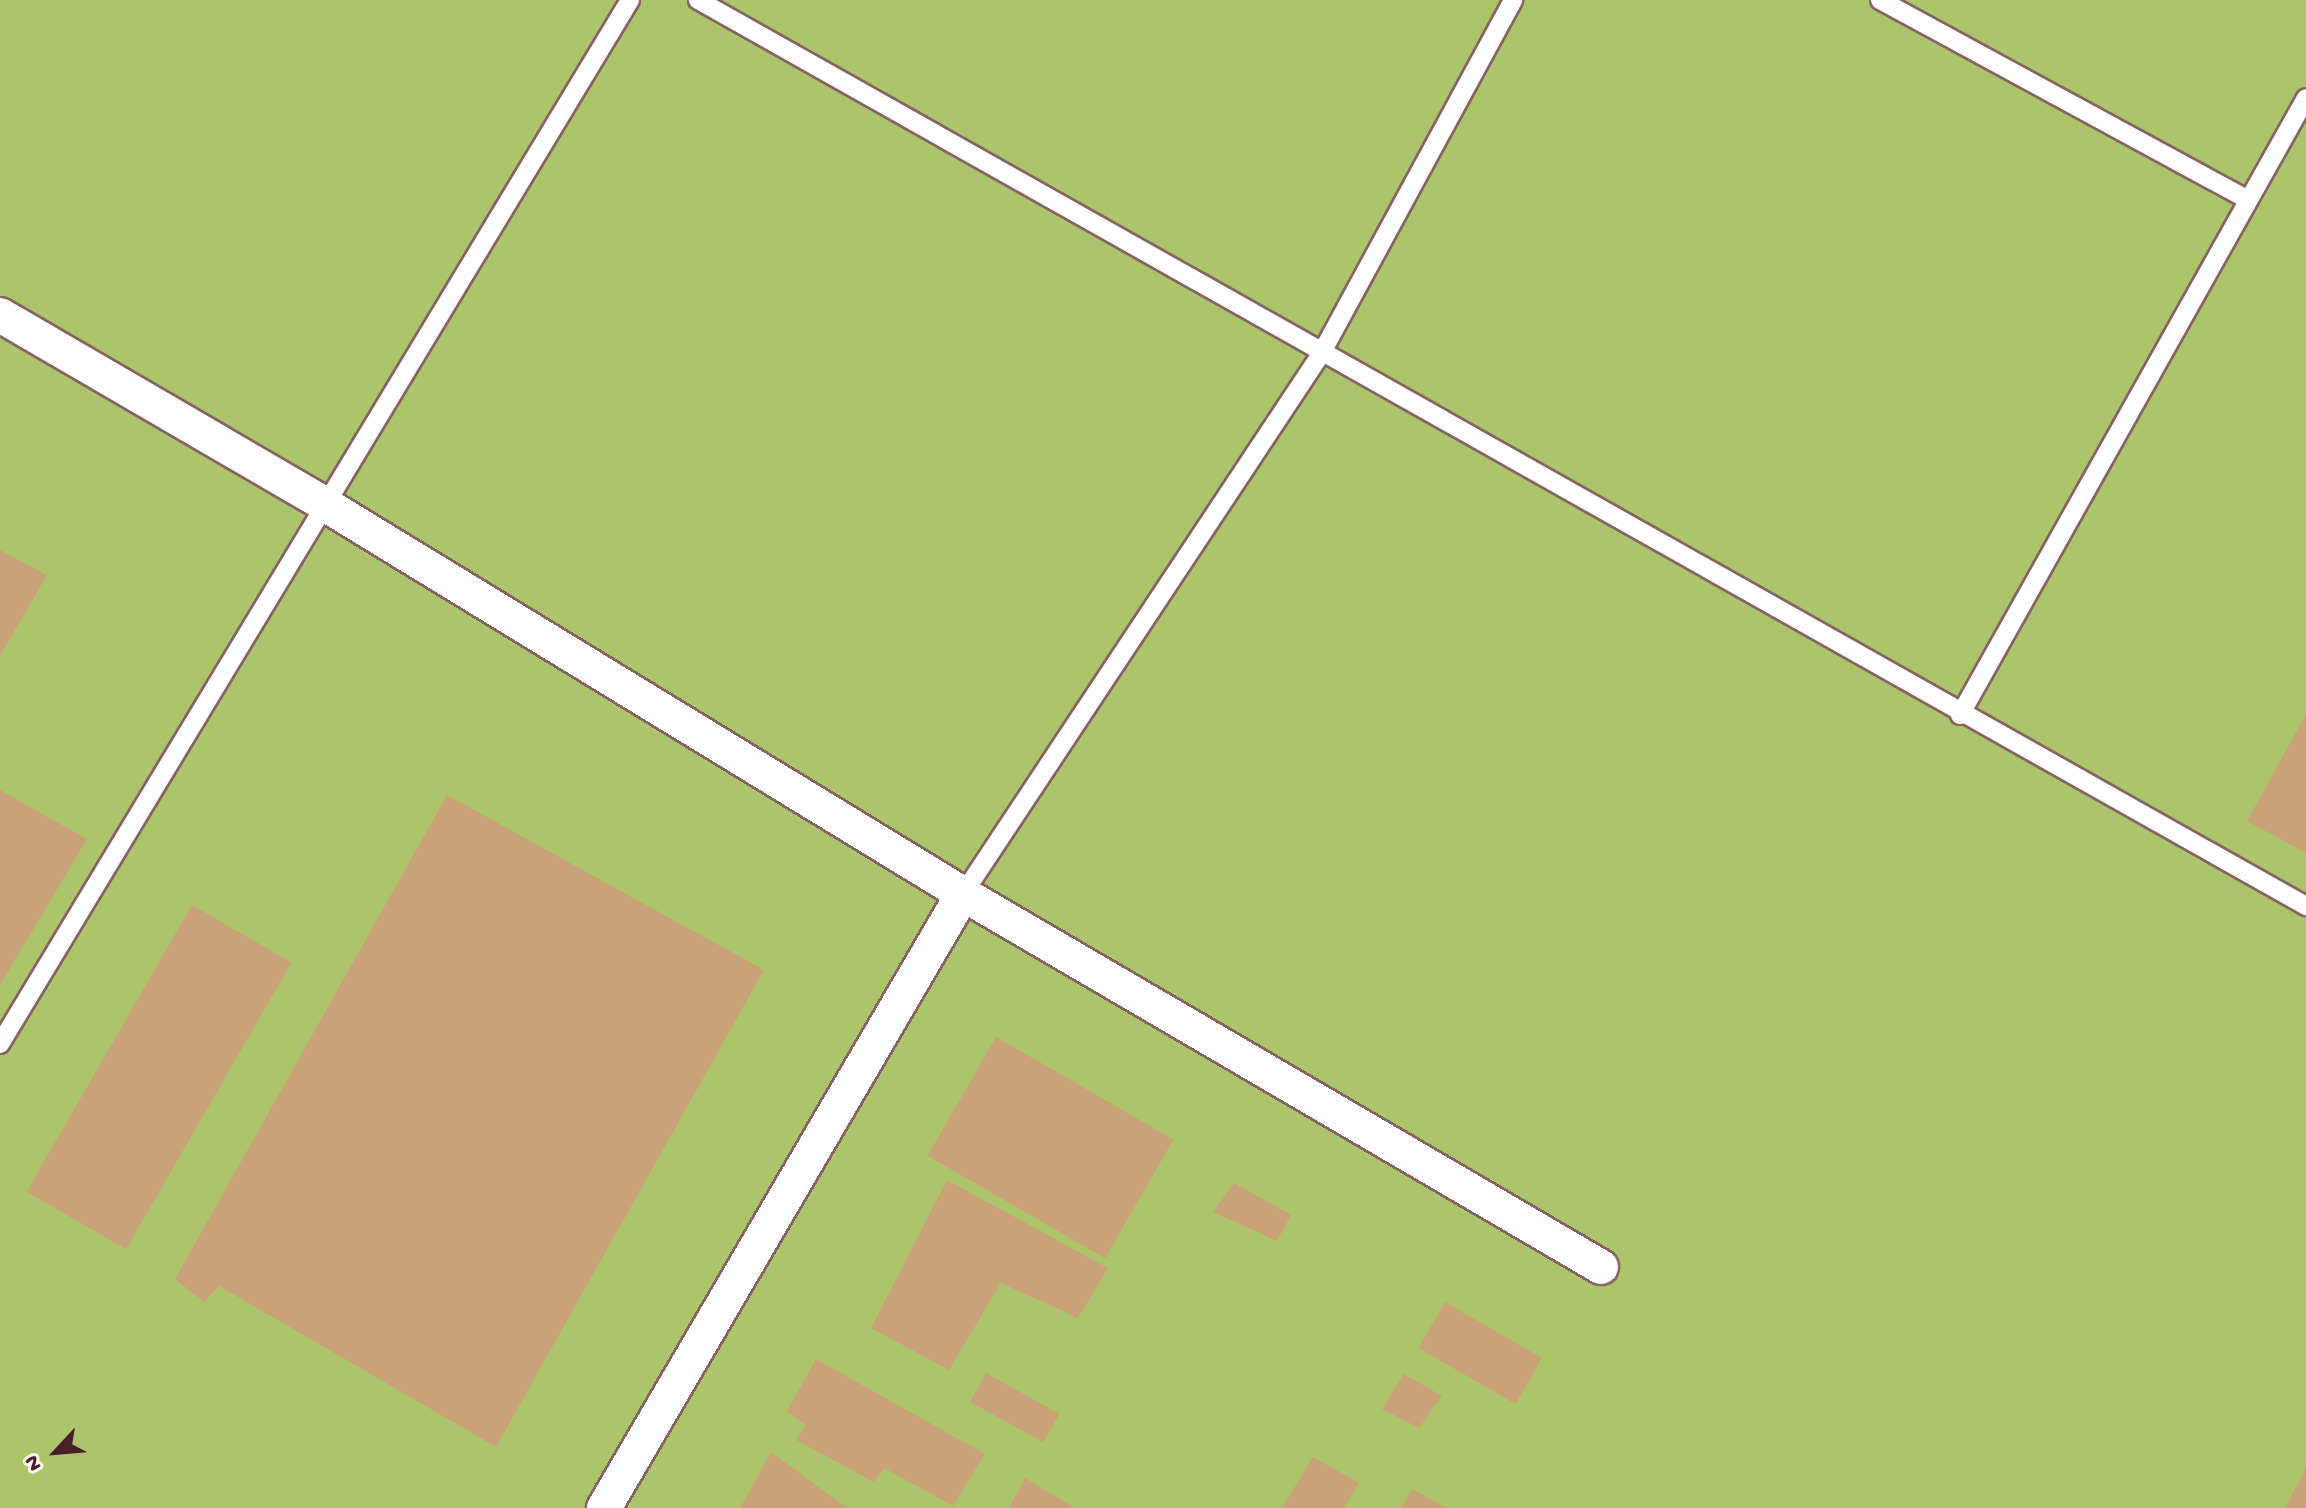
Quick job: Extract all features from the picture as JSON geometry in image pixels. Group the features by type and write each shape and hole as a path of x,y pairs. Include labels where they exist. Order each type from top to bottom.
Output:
{"street":[{"path":"0,315 326,505 963,894 1601,1267"},
{"path":"604,1508 963,894"}],"lane":[{"path":"0,1044 630,0"},
{"path":"698,0 1960,715 2306,906"},
{"path":"963,894 1321,354 1513,0"},
{"path":"1880,0 2248,200"},
{"path":"1960,715 2306,98"}],"green space":[{"path":"0,0 2306,0 2306,1508 0,1508"}],"building":[{"path":"0,550 47,575 0,656"},
{"path":"2306,714 2306,853 2247,821"},
{"path":"0,790 87,839 0,985"},
{"path":"447,795 764,970 496,1447 219,1286 204,1302 175,1279"},
{"path":"192,905 292,962 126,1249 27,1192"},
{"path":"996,1037 1174,1140 1105,1258 928,1156"},
{"path":"947,1180 1108,1268 1078,1318 1001,1283 949,1370 871,1328"},
{"path":"1234,1183 1291,1215 1277,1241 1213,1212"},
{"path":"1445,1302 1542,1358 1515,1404 1418,1348"},
{"path":"816,1359 985,1454 953,1506 884,1468 874,1482 796,1440 806,1425 787,1411"},
{"path":"986,1373 1059,1414 1043,1443 970,1402"},
{"path":"1404,1374 1442,1396 1419,1428 1382,1409"},
{"path":"771,1452 847,1508 740,1508"},
{"path":"1313,1457 1359,1483 1344,1508 1282,1508"},
{"path":"2306,1468 2306,1508 2285,1508"},
{"path":"1025,1478 1075,1508 1009,1508"},
{"path":"1412,1489 1447,1508 1401,1508"}]}
